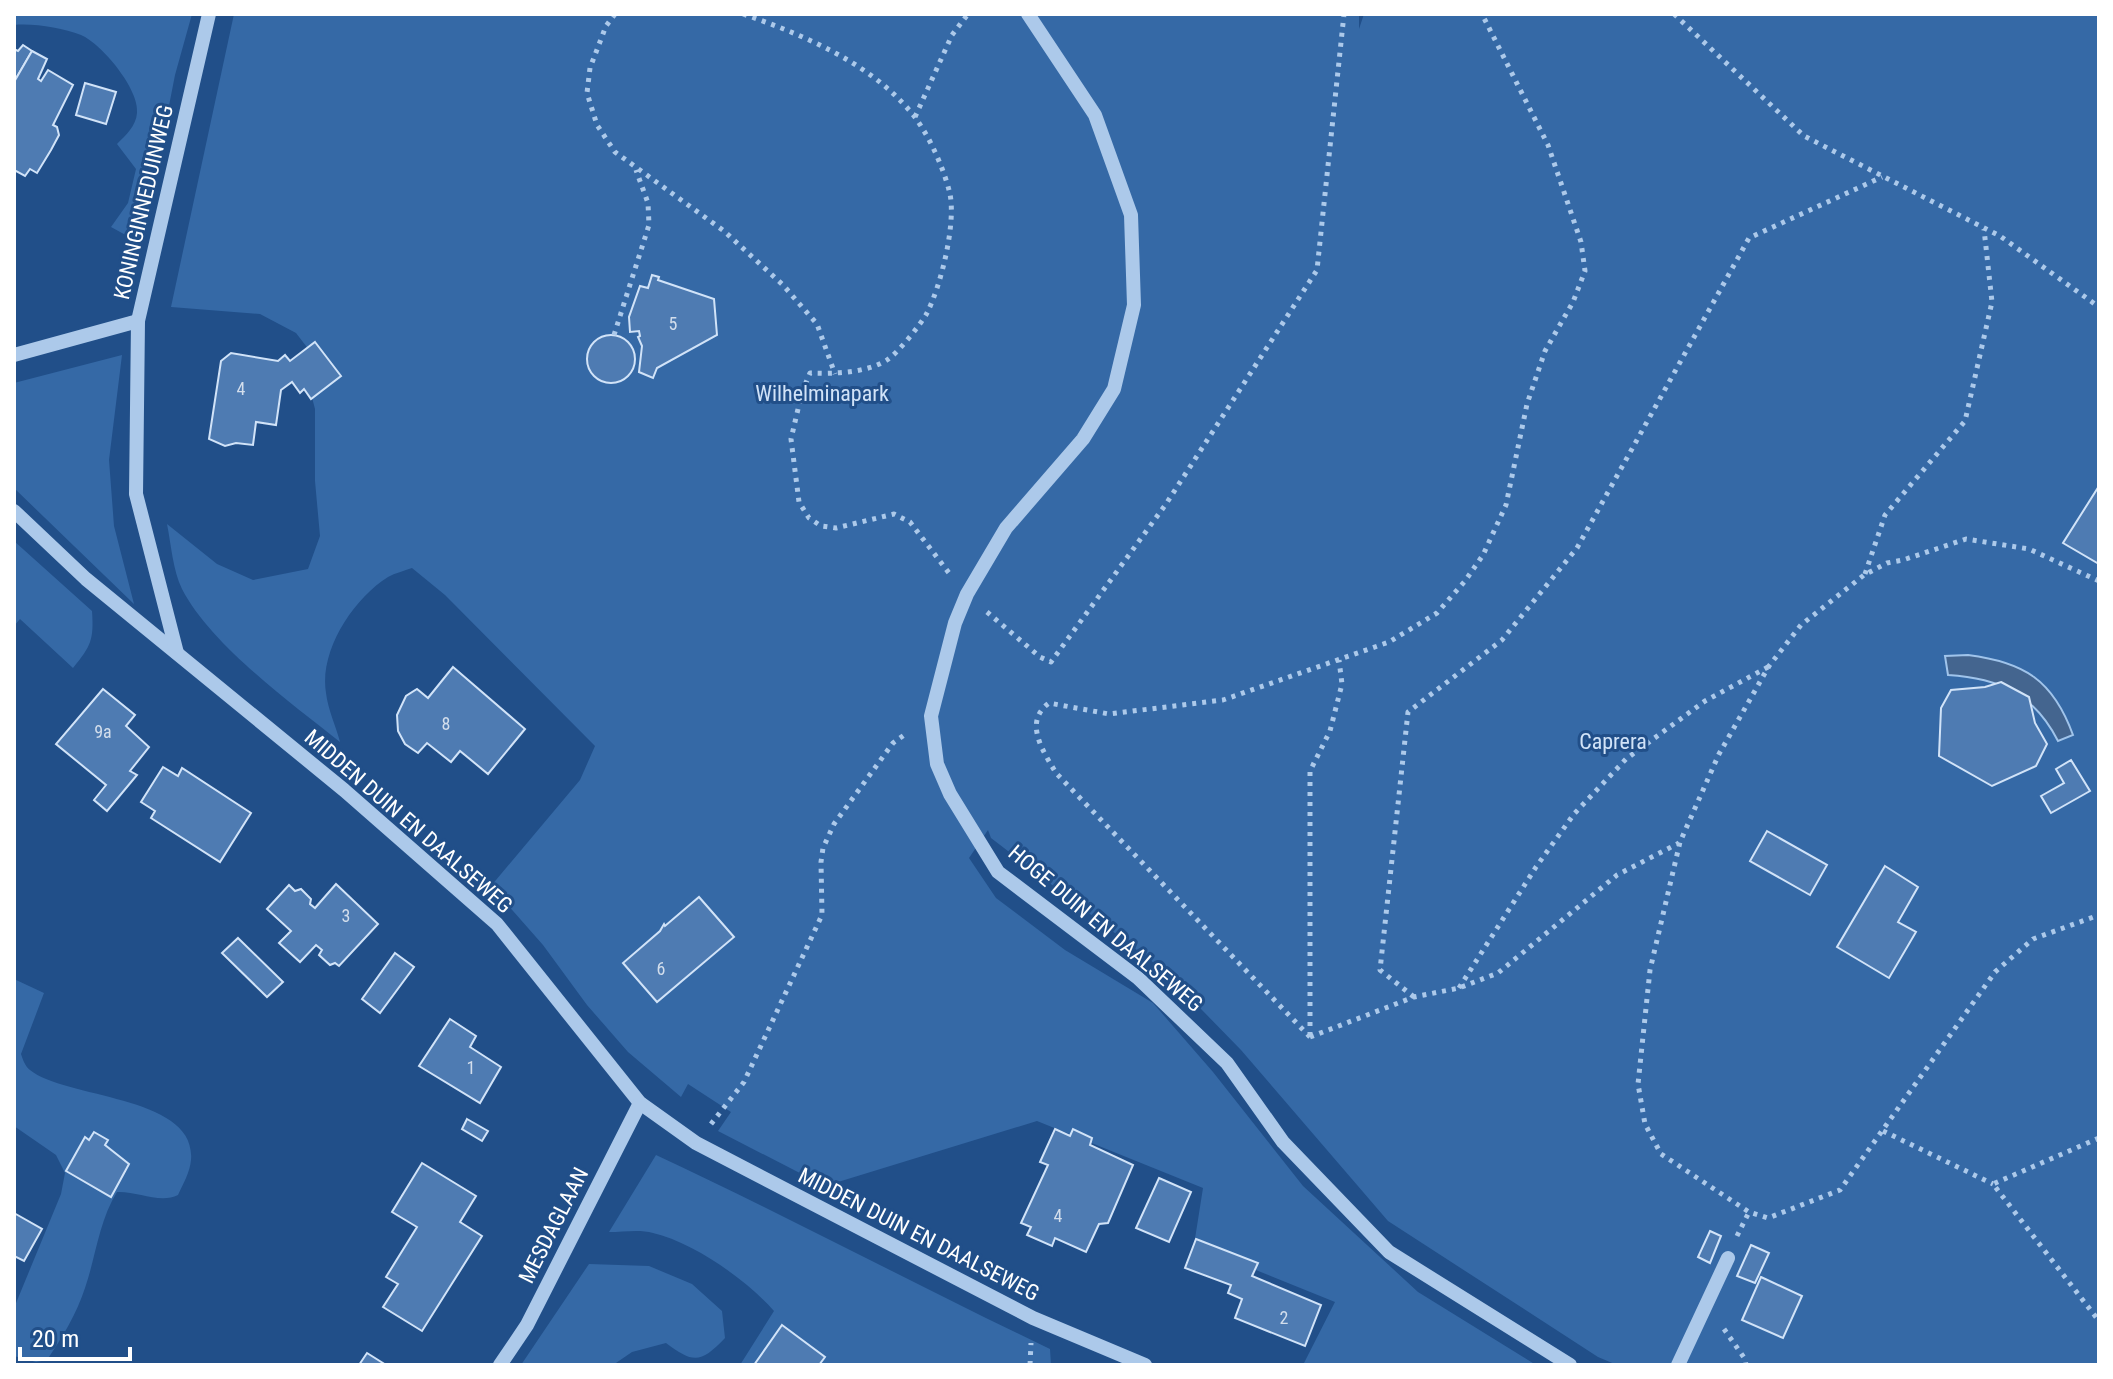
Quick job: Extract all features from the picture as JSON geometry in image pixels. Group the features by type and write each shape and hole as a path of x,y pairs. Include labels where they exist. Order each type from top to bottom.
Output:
{"street":[{"name":"KONINGINNEDUINWEG","path":"14,355 138,321 209,14"},
{"name":"HOGE DUIN EN DAALSEWEG","path":"1028,14 1095,115 1131,215 1134,305 1114,389 1083,439 1006,528 967,594 949,643 931,716 937,764 950,794 998,872 1138,978 1227,1063 1283,1142 1389,1252 1570,1365"},
{"path":"138,321 136,494 177,653"},
{"name":"MIDDEN DUIN EN DAALSEWEG","path":"14,511 86,579 344,790 497,924 640,1103 696,1143 1033,1318 1145,1365"},
{"name":"MESDAGLAAN","path":"500,1365 527,1325 640,1103"},
{"path":"1678,1365 1728,1258"}],"path":[{"path":"615,14 606,26 590,68 587,93 597,125 615,152 724,231 783,285 817,324 835,374"},
{"path":"743,14 836,54 882,84 915,117 939,160 950,194 952,217 935,292 926,315 888,359 835,374 810,373 802,392 791,439 799,502 809,518 821,526 836,528 894,514 903,516 933,554"},
{"path":"915,117 952,35 968,14"},
{"path":"994,618 1040,657 1051,662 1166,504 1317,270 1344,14"},
{"path":"1310,1037 1056,773 1039,743 1035,724 1038,714 1049,703 1109,714 1223,700 1389,642 1437,613 1483,555 1506,505 1527,404 1545,351 1573,302 1585,271 1581,242 1548,145 1482,14"},
{"path":"1674,14 1804,136 1984,228 2099,307"},
{"path":"614,335 650,214 636,169"},
{"path":"1414,997 1380,970 1408,712 1502,640 1577,548 1749,238 1882,177"},
{"path":"1864,575 1885,515 1965,421 1992,302 1984,228"},
{"path":"2099,581 2029,549 1966,539 1887,563 1864,575 1801,625 1769,666 1719,754 1680,842 1650,970 1638,1084 1645,1124 1661,1154 1749,1212 1768,1218 1840,1190 1995,972 2033,939 2099,915"},
{"path":"1310,1037 1310,771 1330,731 1342,684 1339,660"},
{"path":"1459,988 1536,867 1574,814 1626,759 1705,701 1769,666"},
{"path":"696,1143 744,1082 822,915 821,862 823,848 834,824 893,743 931,716"},
{"path":"1310,1037 1414,997 1459,988 1498,973 1617,875 1680,842"},
{"path":"1883,1131 1993,1184 2099,1321"},
{"path":"1993,1184 2099,1138"},
{"path":"1735,1242 1749,1212"}],"green space":[{"path":"14,14 192,14 175,75 142,244 111,227 128,203 136,169 117,144 133,126 137,113 126,81 109,58 90,40 57,28 14,25"},
{"path":"234,14 1359,14 1359,29 1364,14 2099,14 2099,1365 1617,1365 1598,1357 1388,1221 1241,1050 1163,970 991,838 988,830 969,858 996,898 1065,950 1153,1003 1213,1072 1303,1186 1418,1292 1536,1365 1303,1365 1335,1302 1194,1245 1203,1188 1037,1121 825,1186 718,1131 731,1112 688,1084 681,1097 628,1052 587,1005 543,945 491,886 580,780 595,746 445,595 412,568 388,577 363,598 351,612 333,644 325,677 326,693 340,742 232,652 195,610 182,589 174,566 167,524 217,564 253,580 308,569 320,536 315,481 315,409 308,382 323,368 296,333 260,314 171,307"},
{"path":"122,355 109,460 114,526 134,604 14,488 14,383"},
{"path":"14,541 92,611 90,642 73,668 20,619 14,626"},
{"path":"14,979 44,993 21,1054 28,1068 47,1080 152,1111 173,1123 187,1139 191,1160 178,1195 156,1198 117,1192 106,1215 85,1288 73,1316 47,1360 36,1362 14,1356 14,1308 61,1194 65,1173 56,1155 14,1126"},
{"path":"656,1155 1050,1349 1051,1365 740,1365 774,1311 763,1299 719,1264 669,1238 648,1232 609,1232"},
{"path":"589,1264 649,1266 692,1284 722,1311 725,1338 710,1352 697,1358 684,1355 666,1343 632,1352 613,1365 521,1365"}],"shaded area":[{"path":"1968,655 2005,663 2034,677 2056,700 2073,735 2058,741 2038,711 2026,700 1999,685 1948,675 1945,656"}],"building":[{"path":"23,45 32,51 14,82 14,49 18,51"},
{"path":"32,51 47,59 38,79 41,81 48,70 73,85 53,125 57,127 59,135 37,173 30,169 25,176 14,170 14,82"},
{"path":"85,83 116,92 106,124 76,115"},
{"path":"652,275 659,277 658,280 714,299 717,335 657,368 653,378 639,372 642,346 639,331 630,332 629,317 640,286 648,288"},
{"path":"611,335 628,342 635,359 628,376 611,383 594,376 587,359 594,342"},
{"path":"315,342 341,376 311,399 304,389 300,393 292,382 281,390 276,425 256,422 253,445 236,443 225,446 209,439 221,361 231,353 278,361 285,355 290,361"},
{"path":"2099,486 2099,564 2063,543"},
{"path":"453,667 525,729 488,774 460,751 451,762 427,743 418,753 405,744 398,731 397,715 406,696 417,689 428,698"},
{"path":"2001,682 2029,697 2035,723 2047,744 2036,766 1992,786 1939,756 1941,708 1951,690 1985,687"},
{"path":"103,689 135,715 126,726 149,747 130,771 137,775 107,811 94,800 106,785 56,744"},
{"path":"2071,760 2090,791 2051,813 2041,796 2064,783 2056,769"},
{"path":"163,767 178,776 182,768 251,813 220,862 151,818 155,811 141,802"},
{"path":"1767,831 1827,865 1810,895 1750,861"},
{"path":"1885,866 1918,887 1898,922 1916,932 1889,978 1837,947"},
{"path":"336,884 378,924 339,966 335,963 330,965 319,955 322,950 316,945 300,962 279,943 291,931 267,909 289,885 295,891 301,889 315,908"},
{"path":"699,897 734,937 657,1002 623,963 664,924"},
{"path":"238,938 283,982 267,997 222,953"},
{"path":"395,953 414,967 380,1013 362,999"},
{"path":"450,1019 476,1036 470,1047 501,1067 480,1103 419,1066"},
{"path":"467,1119 488,1131 482,1141 462,1129"},
{"path":"1055,1129 1070,1136 1073,1129 1092,1138 1090,1145 1133,1165 1108,1223 1099,1224 1086,1252 1055,1238 1052,1246 1027,1235 1031,1227 1021,1223 1048,1165 1040,1162"},
{"path":"94,1132 108,1140 105,1145 129,1164 111,1197 66,1171 85,1137 89,1140"},
{"path":"422,1163 476,1196 460,1222 482,1236 422,1331 383,1307 398,1284 386,1277 417,1227 392,1212"},
{"path":"1159,1178 1191,1192 1169,1242 1136,1228"},
{"path":"14,1213 42,1229 24,1261 14,1256"},
{"path":"1710,1231 1721,1236 1710,1263 1698,1257"},
{"path":"1196,1239 1258,1263 1252,1276 1321,1305 1305,1346 1235,1318 1242,1299 1228,1293 1231,1285 1185,1268"},
{"path":"1751,1245 1769,1253 1755,1283 1737,1276"},
{"path":"1761,1277 1802,1296 1783,1338 1742,1320"},
{"path":"782,1325 825,1357 819,1365 754,1365"},
{"path":"367,1353 386,1365 359,1365"}],"park label":[{"name":"Wilhelminapark","path":"822,393"},
{"name":"Caprera","path":"1613,741"}]}
